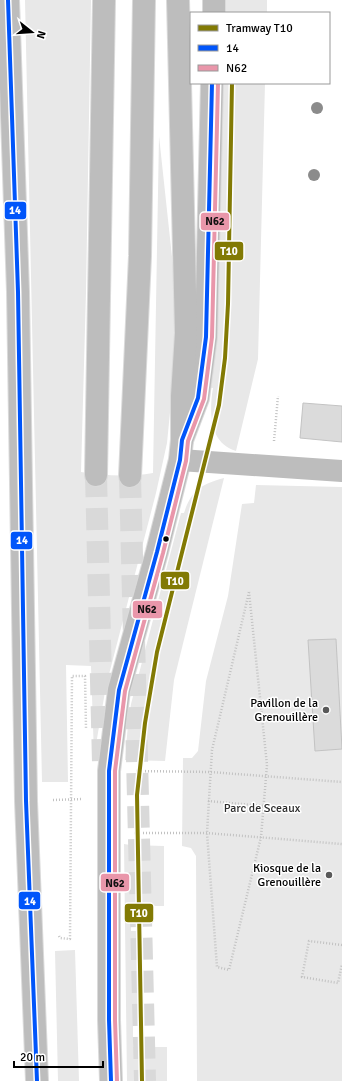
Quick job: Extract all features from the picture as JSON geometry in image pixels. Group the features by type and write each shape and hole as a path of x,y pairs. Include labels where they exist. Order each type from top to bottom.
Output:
{"main road":[{"path":"8,0 18,292 26,801 37,1081"},
{"path":"96,475 104,0"},
{"path":"130,476 140,256 144,0"},
{"path":"178,0 186,334 182,396 181,450"},
{"path":"214,0 214,12"},
{"path":"111,1081 109,1020 109,771 119,690 157,552 181,450 198,398 206,337 212,84"},
{"path":"181,450 271,467 342,471"}],"path":[{"path":"271,467 278,396"},
{"path":"249,592 267,765 266,777 261,837 229,970 217,968 207,833 210,772 212,750 249,592"},
{"path":"58,930 60,938 70,939 72,676 85,676 86,731"},
{"path":"133,771 210,772 342,782"},
{"path":"47,800 72,800"},
{"path":"208,801 263,806"},
{"path":"128,833 207,833 342,844"},
{"path":"342,945 309,941 302,977 338,983 342,964"}],"green space":[{"path":"25,0 91,0 81,472 117,476 153,473 159,136 176,294 176,351 167,443 156,493 106,686 94,756 91,666 66,665 68,782 42,782"},
{"path":"221,0 267,0 267,12 220,12"},
{"path":"219,84 265,84 258,359 236,451 227,447 220,441 216,434 211,416 213,388 207,387"},
{"path":"224,478 174,680 165,761 125,760 131,704 181,513 184,513 190,499 198,490 209,483"},
{"name":"Parc de Sceaux","path":"256,485 342,487 342,1081 197,1081 196,856 191,848 182,846 183,758 192,758 198,751 206,681 228,596 242,504 254,503"},
{"path":"124,844 164,846 164,906 131,906 131,931 137,931 138,1023 133,1023 133,1047 167,1047 167,1081 127,1081"},
{"path":"75,950 79,1081 58,1081 55,951"}],"building":[{"path":"303,403 342,406 342,442 300,438"},
{"name":"Pavillon de la Grenouillère","path":"336,639 342,749 315,751 308,640"}],"tunnel":[{"path":"96,475 103,763"},
{"path":"130,476 145,1081"}],"tram line":[{"name":"T10","path":"142,1081 137,795 145,723 157,652 219,405 225,358 228,304 232,84"}],"transit line":[{"name":"14","path":"8,0 18,292 26,801 37,1081"},
{"name":"14","path":"111,1081 109,1020 109,771 119,690 157,552 180,460 182,440 198,398 206,337 212,84"},
{"name":"N62","path":"117,1081 115,1020 115,771 125,691 163,553 186,461 188,441 204,399 212,337 218,84"}],"place":[{"name":"Pavillon de la Grenouillère","path":"326,710"},
{"name":"Kiosque de la Grenouillère","path":"329,875"}]}
